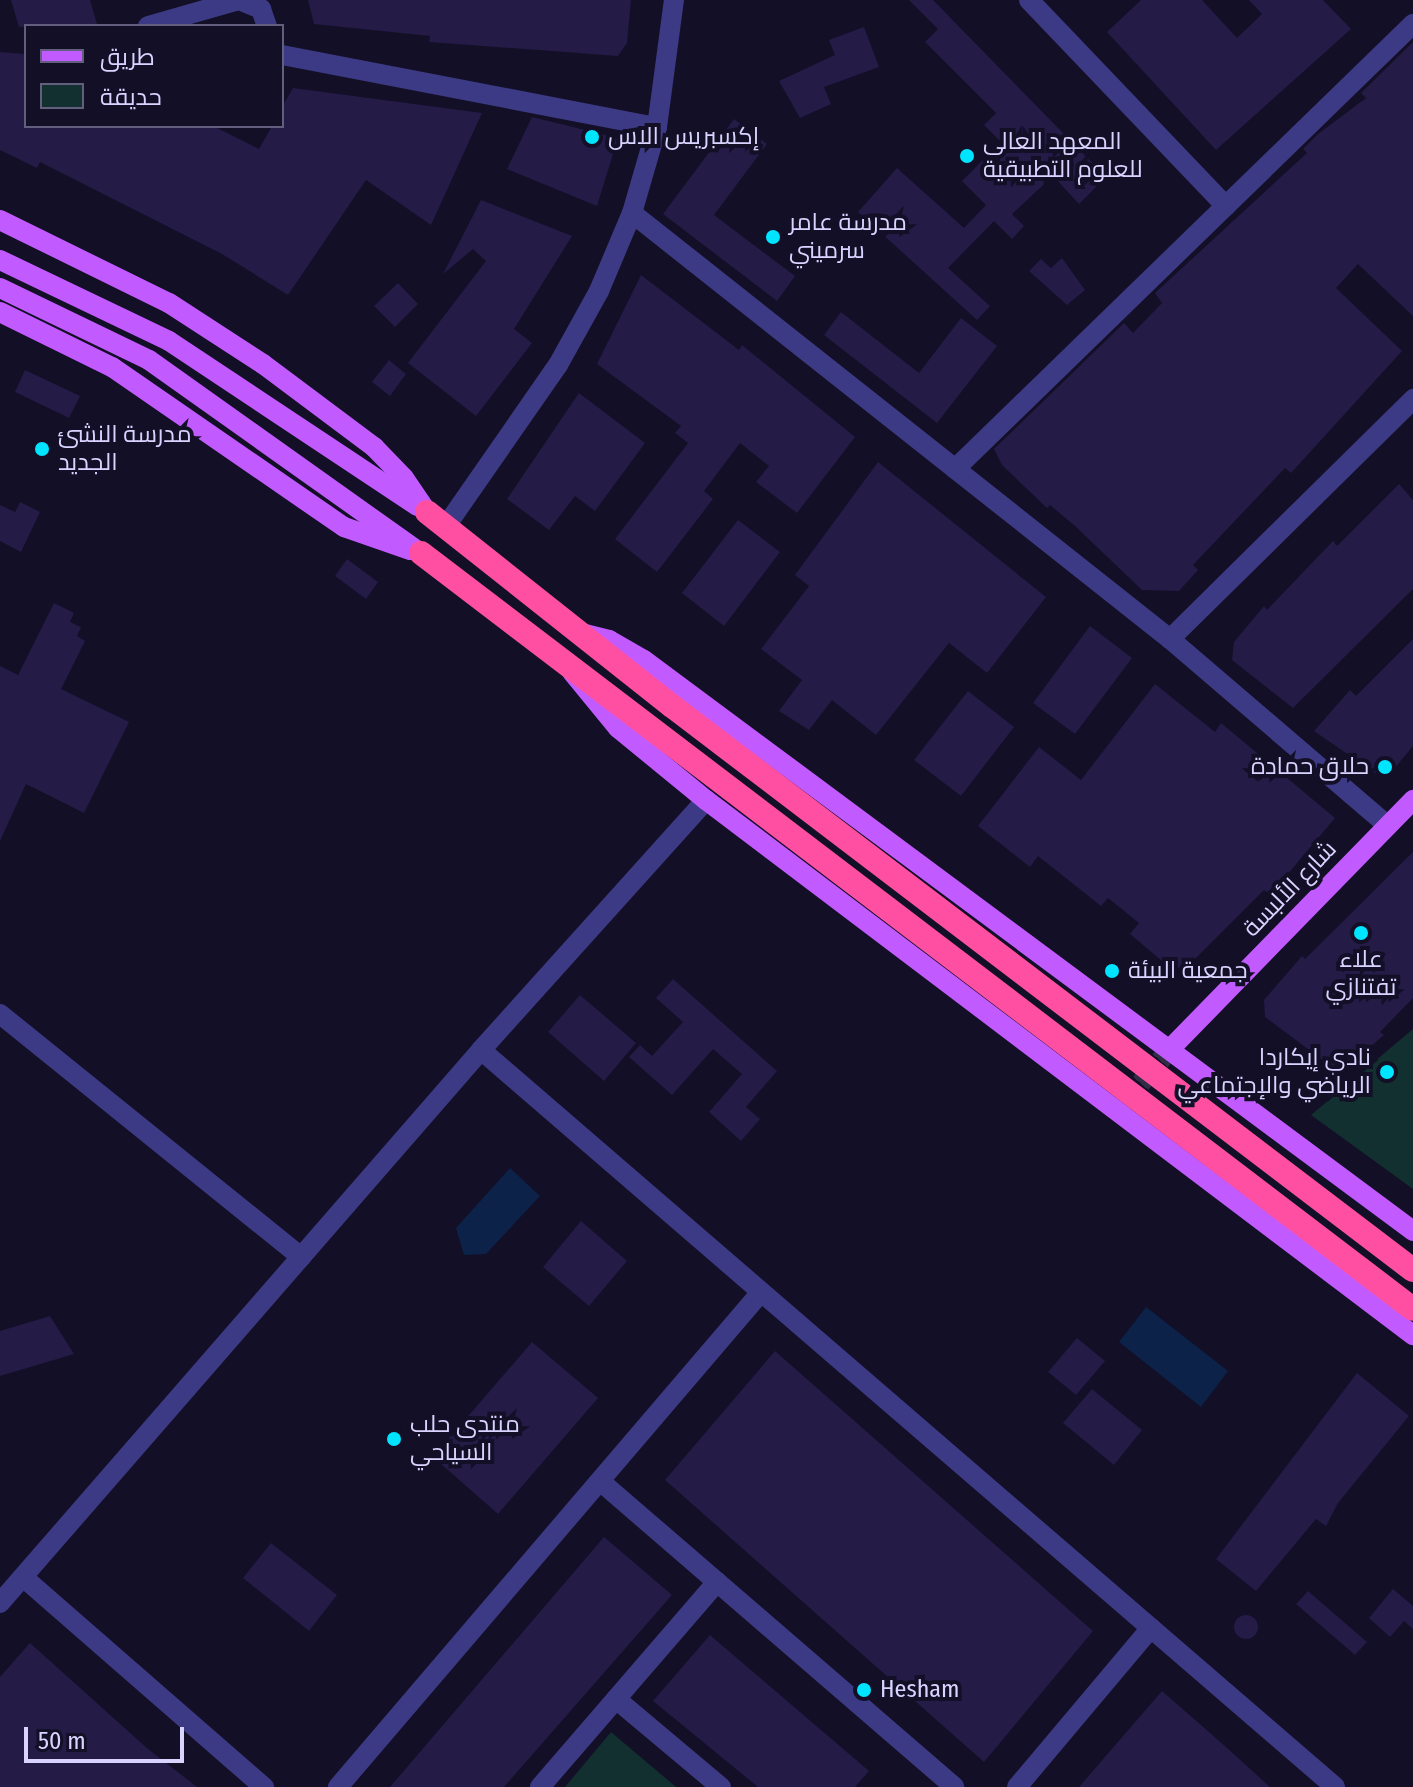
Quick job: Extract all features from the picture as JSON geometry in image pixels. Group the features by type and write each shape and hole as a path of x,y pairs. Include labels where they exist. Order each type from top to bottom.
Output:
{"highway":[{"path":"437,519 581,633 1413,1270"},
{"path":"421,553 564,658 1413,1309"}],"main road":[{"path":"0,220 169,303 263,364 374,447 437,519"},
{"path":"0,260 169,341 437,519"},
{"path":"0,288 149,360 421,553"},
{"path":"0,312 112,367 344,527 421,553"},
{"path":"581,633 609,640 644,660 1171,1048 1413,1231"},
{"path":"564,658 587,696 618,728 706,800 1413,1335"},
{"name":"شارع الألبسة","path":"1171,1048 1413,800"}],"street":[{"path":"155,24 239,0 261,9 266,24"},
{"path":"437,519 558,365 599,291 632,213 657,127 674,0"},
{"path":"1029,0 1226,206"},
{"path":"955,469 1413,24"},
{"path":"284,55 657,127"},
{"path":"632,213 1170,639 1388,826"},
{"path":"1170,639 1413,399"},
{"path":"0,1603 481,1050 706,800"},
{"path":"0,1014 301,1257"},
{"path":"481,1050 1335,1787"},
{"path":"338,1787 761,1292"},
{"path":"600,1481 954,1787"},
{"path":"23,1577 264,1787"},
{"path":"540,1787 717,1582"},
{"path":"1017,1787 1151,1628"},
{"path":"616,1699 721,1787"}],"green space":[{"name":"نادي إيكاردا الرياضي والإجتماعي","path":"1413,1029 1413,1189 1311,1115"},
{"path":"611,1732 676,1787 565,1787"}],"water":[{"path":"510,1168 540,1196 486,1254 464,1255 456,1228"},
{"path":"1146,1307 1228,1371 1201,1407 1119,1342"}],"building":[{"path":"11,0 90,0 97,24 24,24 24,27 19,27"},
{"path":"308,0 631,0 627,43 618,56 429,42 430,36 314,24"},
{"path":"909,0 933,0 1106,177 1079,204 1053,176 1012,214 1024,226 1012,239 994,221 948,268 990,306 977,320 858,212 897,168 964,228 986,205 962,181 1001,142 984,125 996,113 925,42 938,29"},
{"path":"1141,0 1202,0 1237,38 1262,14 1249,0 1323,0 1351,29 1216,150 1107,32"},
{"path":"864,27 879,67 824,87 831,104 800,118 779,81 835,55 829,40"},
{"path":"1413,42 1413,316 1358,264 1336,288 1402,351 1291,473 1285,468 1193,565 1198,570 1179,591 1142,590 1075,526 1050,505 1047,508 1002,465 994,449 1124,323 1133,333 1162,303 1155,293 1307,153 1303,149 1318,134 1366,98 1361,93"},
{"path":"0,52 24,54 24,128 217,128 259,149 271,128 284,128 284,104 293,88 482,113 431,225 366,180 288,295 222,254 40,162 37,168 0,150"},
{"path":"532,117 618,138 597,206 507,169"},
{"path":"734,119 767,144 714,215 795,276 777,301 663,214"},
{"path":"481,200 572,236 514,329 532,343 476,416 408,363 486,261 473,249 443,274"},
{"path":"1062,258 1085,290 1067,305 1029,271 1041,259 1051,268"},
{"path":"641,275 739,350 742,345 855,437 797,513 756,482 769,466 740,443 704,491 713,499 657,572 615,539 688,443 675,433 681,426 597,364"},
{"path":"398,283 418,304 395,327 374,306"},
{"path":"841,312 919,373 961,318 997,346 937,423 824,335"},
{"path":"389,360 406,374 390,396 372,382"},
{"path":"25,370 80,396 69,418 15,392"},
{"path":"579,393 645,443 595,511 575,496 549,530 507,499"},
{"path":"878,462 1046,597 987,673 949,643 876,735 832,700 809,730 779,711 802,680 761,649 809,586 795,575"},
{"path":"1399,484 1413,500 1413,589 1293,708 1232,660 1234,642 1264,606 1267,610 1333,541 1337,546"},
{"path":"20,502 40,512 21,552 0,541 0,505 15,512"},
{"path":"738,520 780,552 724,626 682,593"},
{"path":"347,559 378,582 366,599 335,576"},
{"path":"54,603 74,613 70,622 81,627 77,636 85,641 61,689 129,722 84,813 26,784 0,841 0,666 18,675"},
{"path":"1090,626 1132,658 1075,734 1033,703"},
{"path":"1413,639 1413,746 1394,769 1378,775 1314,731 1350,690 1356,696"},
{"path":"1155,684 1215,732 1221,723 1335,818 1270,895 1264,890 1191,963 1179,968 1168,966 1130,934 1139,923 1108,898 1101,906 1038,856 1030,867 978,826 1039,747 1081,780"},
{"path":"968,691 1014,727 961,796 914,760"},
{"path":"1413,852 1413,998 1380,1032 1384,1035 1340,1073 1265,1017 1264,1000 1302,956 1305,959"},
{"path":"673,979 777,1071 746,1107 760,1119 741,1141 709,1112 742,1074 713,1049 672,1095 629,1057 640,1045 652,1056 683,1022 656,998"},
{"path":"580,995 636,1043 604,1081 548,1032"},
{"path":"581,1221 627,1261 589,1306 543,1267"},
{"path":"50,1316 74,1354 0,1376 0,1331"},
{"path":"1077,1338 1105,1361 1076,1395 1048,1372"},
{"path":"532,1342 598,1398 498,1514 433,1457"},
{"path":"775,1351 1093,1631 984,1762 665,1480"},
{"path":"1357,1373 1409,1416 1338,1503 1326,1526 1316,1519 1256,1591 1216,1559"},
{"path":"1092,1389 1142,1430 1114,1465 1063,1423"},
{"path":"604,1537 672,1595 504,1787 390,1787"},
{"path":"271,1543 337,1595 309,1631 243,1578"},
{"path":"1393,1589 1413,1606 1413,1629 1404,1621 1390,1637 1369,1618"},
{"path":"1308,1591 1367,1642 1355,1655 1296,1604"},
{"path":"1246,1615 1254,1619 1258,1627 1254,1635 1246,1639 1238,1635 1234,1627 1238,1619"},
{"path":"710,1635 869,1771 855,1787 758,1787 653,1701"},
{"path":"30,1643 148,1749 197,1787 0,1787 0,1677"},
{"path":"1162,1691 1226,1747 1270,1787 1079,1787"}],"tunnel":[{"path":"1121,1106 1171,1048"}],"place":[{"name":"إكسبريس الاس","path":"592,137"},
{"name":"المعهد العالي للعلوم التطبيقية","path":"967,156"},
{"name":"مدرسة عامر سرميني","path":"773,237"},
{"name":"مدرسة النشئ الجديد","path":"42,449"},
{"name":"حلاق حمادة","path":"1385,767"},
{"name":"علاء تفتنازي","path":"1361,933"},
{"name":"جمعية البيئة","path":"1112,971"},
{"name":"نادي إيكاردا الرياضي والإجتماعي","path":"1387,1072"},
{"name":"منتدى حلب السياحي","path":"394,1439"},
{"name":"Hesham","path":"864,1690"}]}
